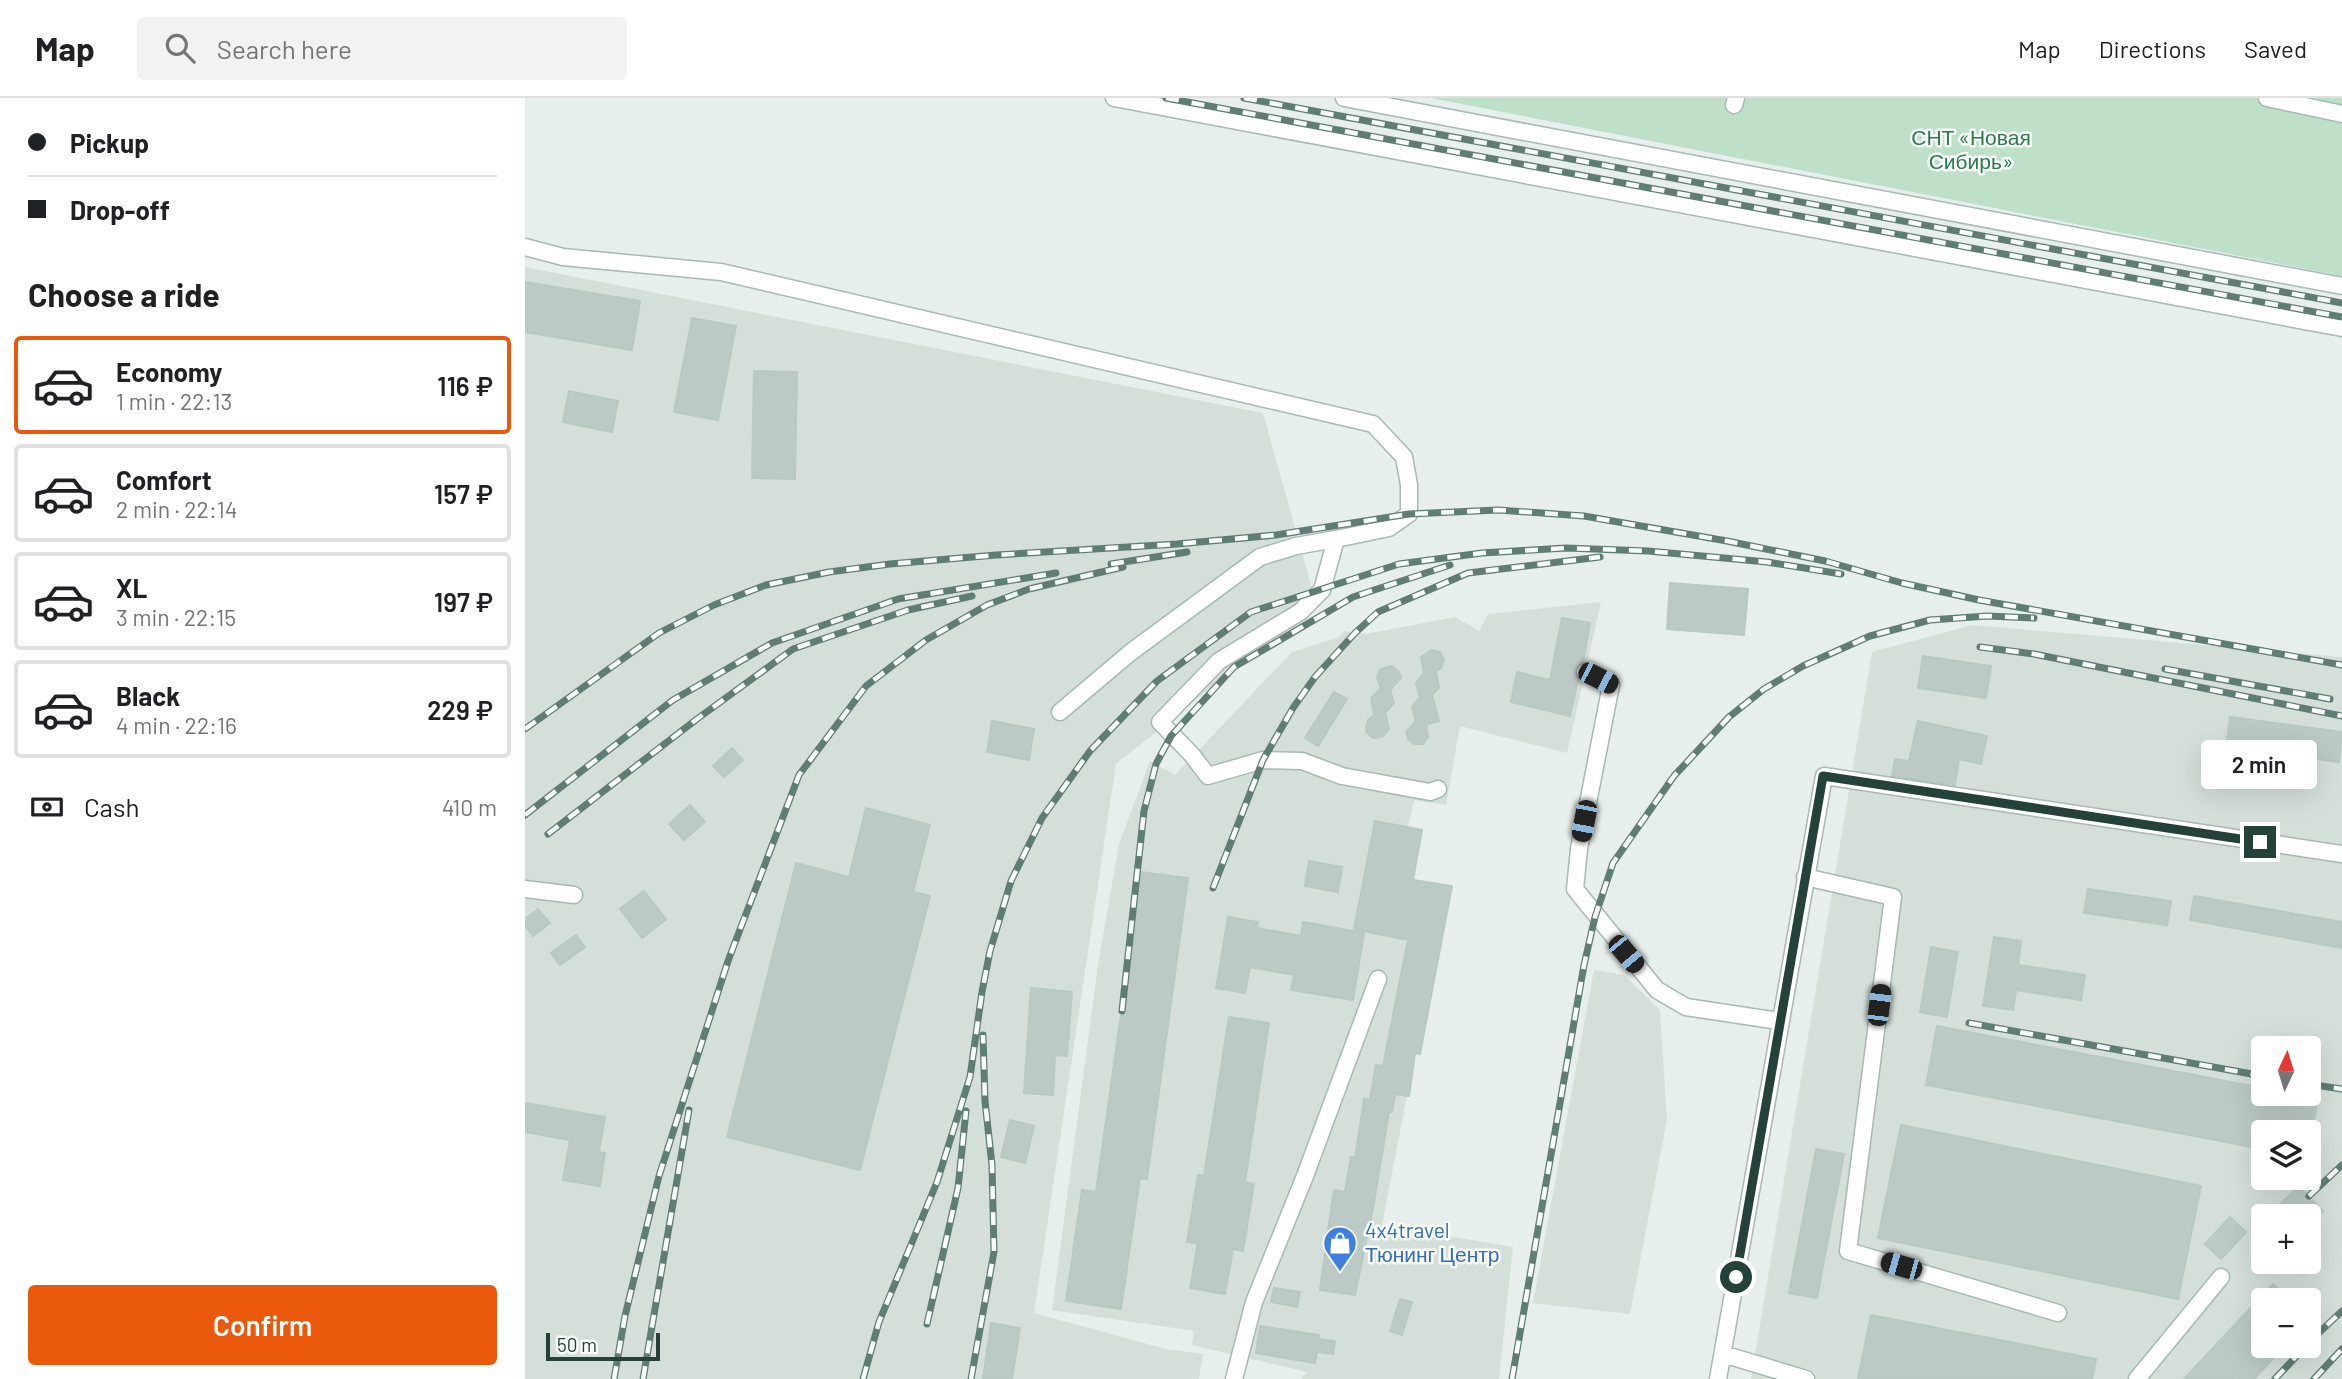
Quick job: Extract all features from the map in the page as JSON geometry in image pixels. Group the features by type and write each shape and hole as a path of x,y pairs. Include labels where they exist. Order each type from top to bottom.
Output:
{"lane":[{"path":"1114,98 2342,328"},
{"path":"1344,98 1426,106 2342,286"},
{"path":"2267,98 2342,114"},
{"path":"525,247 563,257 721,272 1373,424 1404,457 1409,485 1409,513 1389,528 1296,546 1260,557 1131,652 1060,712"},
{"path":"1336,539 1322,590 1300,612 1219,661 1160,722 1208,776 1263,760 1302,761 1342,776 1430,792 1437,789"},
{"path":"1585,672 1611,685 1579,849 1575,889 1595,917 1657,990 1686,1007 1779,1021"},
{"path":"1719,1379 1823,776 2342,854"},
{"path":"1805,877 1893,897 1848,1251 2058,1312"},
{"path":"525,889 574,895"},
{"path":"1234,1379 1254,1302 1305,1176 1378,979"},
{"path":"2137,1379 2221,1277"},
{"path":"1723,1354 1805,1379"}],"shaded area":[{"path":"525,267 1263,413 1316,603 1116,764 1034,1313 1166,1349 1203,1354 1199,1379 525,1379"},
{"path":"1601,602 1567,753 1460,726 1446,805 1414,800 1408,826 1422,830 1413,879 1452,886 1420,1054 1415,1054 1382,1225 1513,1247 1499,1379 1301,1379 1307,1372 1192,1345 1194,1331 1052,1310 1098,965 1119,844 1150,761 1175,775 1292,652 1339,637 1344,631 1366,634 1455,617 1479,631 1488,614"},
{"path":"1972,625 2342,657 2342,1379 1751,1379 1872,652"},
{"path":"1594,970 1624,975 1660,1010 1667,1120 1630,1314 1533,1303"}],"green space":[{"name":"СНТ «Новая Сибирь»","path":"1431,98 2342,98 2342,276"}],"building":[{"path":"525,282 640,301 632,350 525,332"},
{"path":"692,318 736,326 718,420 674,412"},
{"path":"754,371 797,372 795,479 752,478"},
{"path":"569,391 618,401 612,432 563,422"},
{"path":"1670,583 1748,589 1744,635 1667,629"},
{"path":"1562,618 1590,623 1583,662 1575,668 1578,680 1570,716 1511,702 1517,672 1550,680"},
{"path":"1431,650 1440,652 1444,660 1436,672 1439,688 1432,695 1439,721 1429,724 1427,719 1428,737 1423,744 1414,744 1408,739 1406,732 1416,721 1412,707 1420,697 1416,683 1424,673 1421,657"},
{"path":"1923,656 1991,666 1986,698 1918,688"},
{"path":"1392,666 1401,678 1390,690 1394,703 1385,713 1389,729 1382,737 1373,738 1366,728 1368,720 1374,715 1371,698 1381,688 1377,678 1380,669"},
{"path":"1334,692 1347,699 1318,746 1305,738"},
{"path":"2230,717 2342,732 2339,762 2226,747"},
{"path":"992,721 1034,729 1029,760 987,752"},
{"path":"1918,721 1987,736 1981,764 1959,759 1955,785 1892,776 1895,759 1909,761"},
{"path":"732,748 743,760 724,777 713,766"},
{"path":"690,805 705,822 684,840 669,824"},
{"path":"866,808 930,825 913,892 930,896 860,1170 727,1137 796,863 849,877"},
{"path":"1375,821 1422,830 1413,880 1452,886 1420,1054 1415,1053 1409,1096 1395,1094 1392,1112 1389,1112 1355,1295 1320,1290 1332,1202 1334,1190 1345,1192 1351,1157 1355,1158 1364,1099 1370,1100 1376,1065 1383,1066 1408,940 1354,929"},
{"path":"1309,861 1342,867 1338,892 1305,886"},
{"path":"1141,872 1188,878 1147,1179 1140,1178 1121,1309 1066,1301 1082,1190 1096,1192"},
{"path":"2088,889 2171,901 2167,925 2084,913"},
{"path":"644,891 666,919 642,938 620,909"},
{"path":"2194,896 2342,922 2342,948 2190,920"},
{"path":"538,909 550,923 533,936 525,925 525,919"},
{"path":"1228,917 1258,922 1257,928 1301,936 1303,922 1364,933 1353,1000 1291,990 1294,975 1250,967 1245,993 1216,988"},
{"path":"576,935 585,947 560,965 551,953"},
{"path":"1994,937 2021,941 2018,965 2085,975 2081,1000 2016,990 2013,1010 1983,1006"},
{"path":"1931,947 1958,952 1947,1017 1920,1012"},
{"path":"1031,988 1072,992 1067,1056 1055,1055 1053,1095 1024,1093"},
{"path":"1229,1017 1269,1023 1245,1182 1254,1184 1243,1251 1233,1249 1225,1294 1190,1288 1198,1243 1187,1242 1198,1175 1204,1176"},
{"path":"1937,1026 2251,1086 2251,1106 2317,1106 2314,1120 2251,1120 2251,1147 1926,1085"},
{"path":"525,1103 605,1117 599,1152 605,1153 600,1186 563,1180 570,1140 525,1132"},
{"path":"1010,1120 1034,1126 1025,1163 1001,1157"},
{"path":"1901,1125 2201,1186 2178,1299 1878,1238"},
{"path":"1816,1149 1844,1154 1817,1298 1789,1293"},
{"path":"2295,1190 2303,1190 2316,1204 2280,1204"},
{"path":"2230,1217 2246,1232 2221,1259 2205,1244"},
{"path":"1274,1288 1300,1292 1297,1307 1271,1302"},
{"path":"1400,1299 1412,1302 1402,1335 1390,1331"},
{"path":"2251,1307 2251,1358 2274,1358 2254,1379 2184,1379"},
{"path":"1871,1315 2096,1359 2092,1379 1858,1379"},
{"path":"991,1323 1020,1328 1012,1379 983,1379"},
{"path":"1260,1326 1319,1335 1319,1339 1335,1341 1333,1354 1317,1352 1315,1363 1256,1353"}],"railway":[{"path":"1166,98 2342,317"},
{"path":"1244,98 2342,303"},
{"path":"525,729 659,633 714,605 766,585 829,572 890,564 1177,544 1276,535 1409,514 1498,510 1584,516 1727,541 1825,561 1902,583 1979,600 2342,665"},
{"path":"863,1379 879,1322 937,1182 970,1077 990,951 1011,881 1042,818 1090,751 1157,681 1251,612 1399,564 1482,553 1566,548 1648,551 1767,562 1841,574"},
{"path":"1111,564 1187,552"},
{"path":"1213,888 1263,760 1293,708 1315,677 1378,612 1468,573 1600,557"},
{"path":"1122,1011 1144,811 1156,764 1171,736 1234,667 1353,597 1450,565"},
{"path":"614,1379 625,1316 659,1176 728,961 799,775 866,686 926,640 987,605 1029,589 1123,567"},
{"path":"525,815 673,700 772,643 898,599 1056,573"},
{"path":"548,834 793,649 908,610 972,596"},
{"path":"1512,1379 1584,965 1595,917 1613,863 1674,776 1729,717 1764,689 1803,666 1870,636 1930,620 1987,616 2034,618"},
{"path":"1980,647 2034,654 2342,716"},
{"path":"2165,669 2330,699"},
{"path":"1969,1023 2251,1074"},
{"path":"971,1379 994,1252 992,1165 985,1101 983,1035"},
{"path":"2321,1086 2342,1089"},
{"path":"643,1379 689,1110"},
{"path":"927,1324 958,1188 966,1111"},
{"path":"2309,1196 2342,1165"},
{"path":"2321,1331 2342,1311"},
{"path":"2314,1379 2342,1349"},
{"path":"2275,1379 2295,1358"}],"place":[{"name":"4x4travel Тюнинг Центр","path":"1340,1273"}],"route":[{"path":"1736,1277 1823,776 2260,842"}]}
